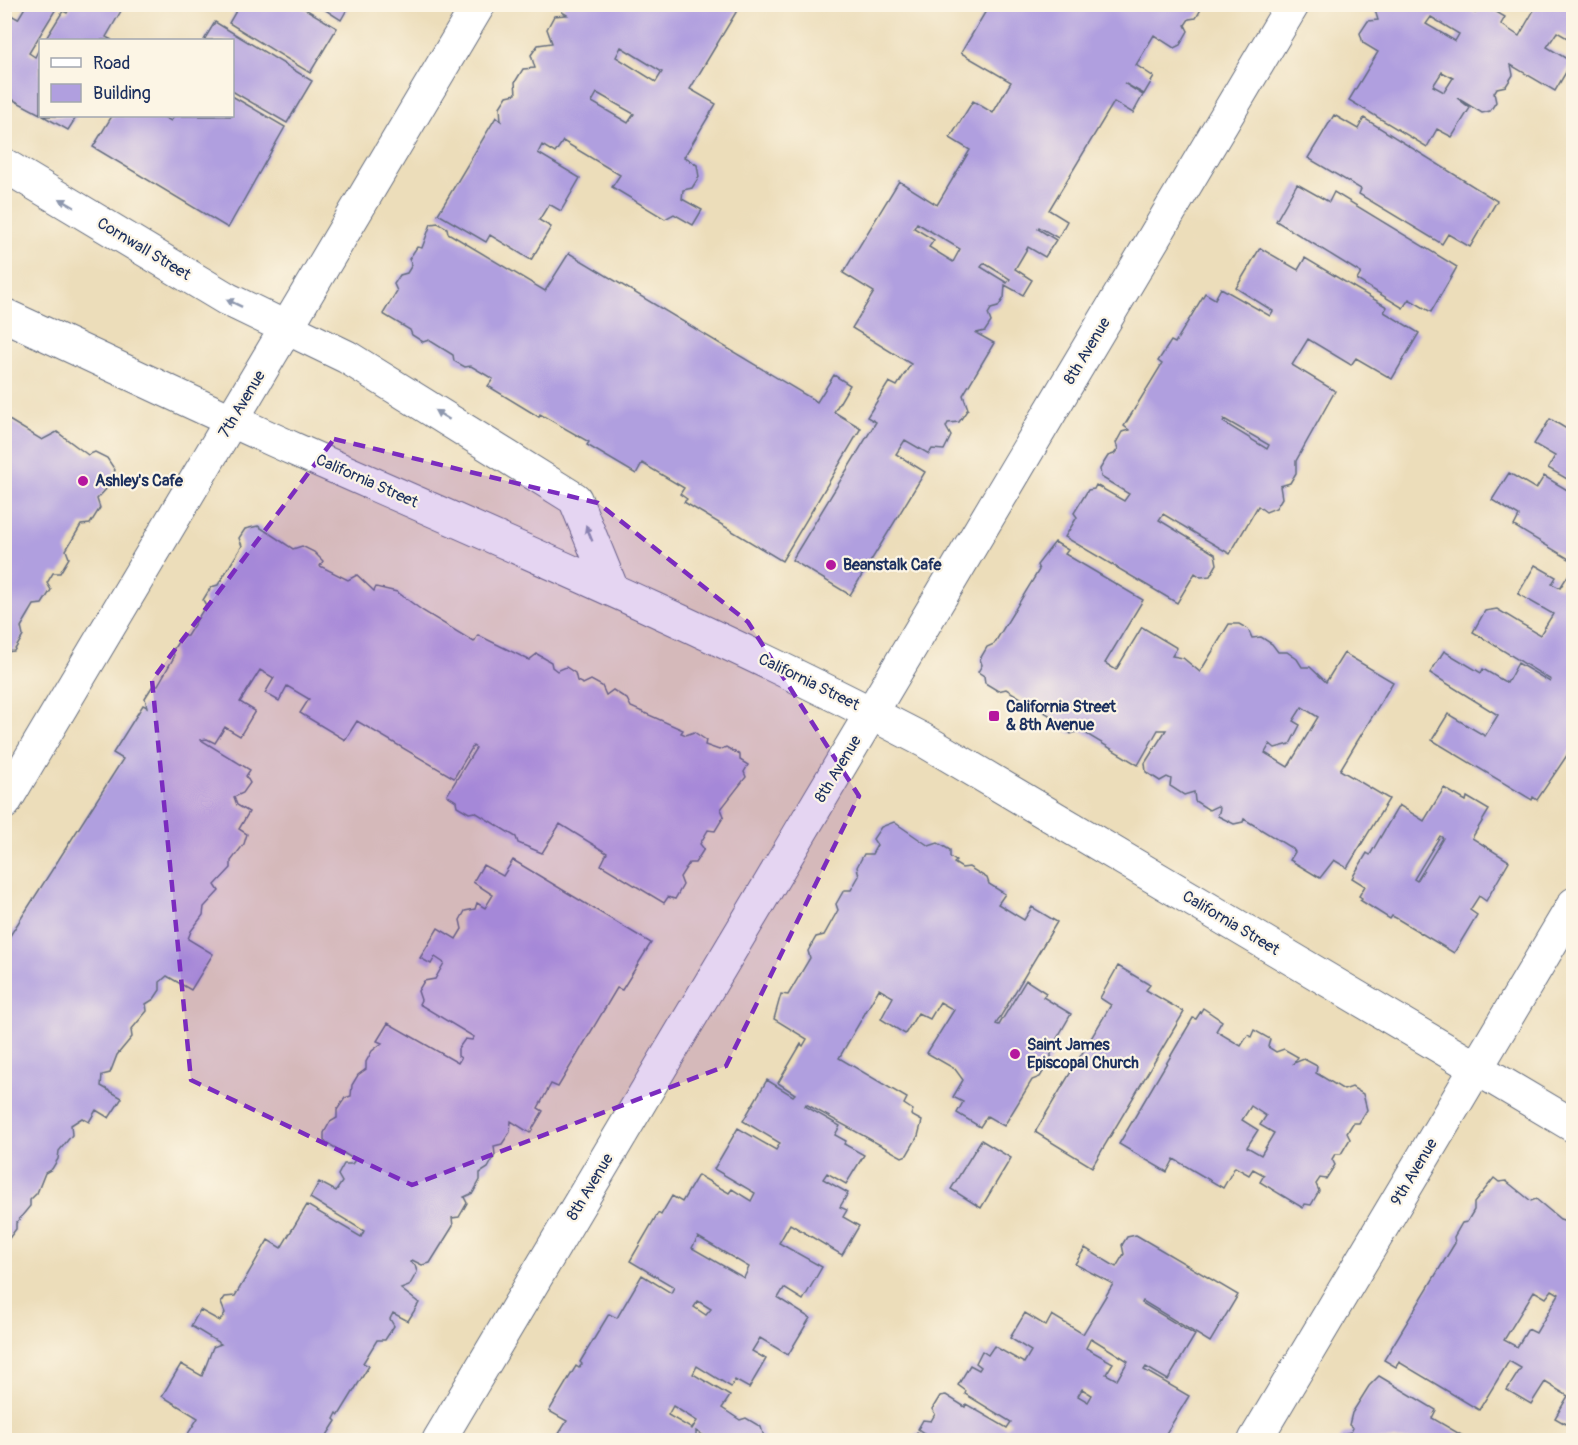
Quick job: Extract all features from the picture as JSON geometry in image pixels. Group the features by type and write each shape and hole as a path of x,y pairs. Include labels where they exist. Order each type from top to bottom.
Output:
{"street":[{"name":"7th Avenue","path":"4,803 479,4"},
{"name":"8th Avenue","path":"439,1440 1293,4"},
{"name":"Cornwall Street","path":"4,165 227,299 347,357 575,499 611,587"},
{"name":"California Street","path":"4,315 231,421 611,587 872,713 925,741 1574,1126"},
{"name":"9th Avenue","path":"1255,1440 1574,904"}],"highlighted area":[{"path":"334,439 598,503 748,622 859,796 726,1066 412,1185 191,1080 152,680"}],"building":[{"path":"27,4 59,4 29,53 35,57 39,49 39,113 4,95 4,11 18,19"},
{"path":"72,4 110,4 121,11 106,37 110,39 46,39 63,11 67,13"},
{"path":"240,4 297,4 337,28 310,73 229,23"},
{"path":"316,4 350,4 341,20"},
{"path":"565,4 741,4 690,89 716,104 684,157 697,165 699,177 692,188 683,190 682,199 702,210 693,225 674,214 665,219 612,187 620,175 563,141 555,153 542,145 538,153 580,178 561,211 549,204 539,220 551,227 531,260 490,235 486,242 438,214 496,117 501,121 500,107 507,96 516,94 515,82 523,69 535,68 531,55 538,45 552,43 547,29 554,16 567,15 562,12","holes":["621,47 662,72 656,82 616,57","597,93 634,114 628,123 592,102"]},
{"path":"990,4 1103,4 1111,9 1113,4 1204,4 1196,18 1189,19 1185,25 1188,31 1180,45 1174,48 1154,35 1136,65 1154,77 1144,94 1124,83 1143,95 1133,113 1114,102 1049,210 1067,221 1058,238 1039,227 1038,229 1056,240 1045,257 1028,247 1015,269 1032,280 1023,295 1005,285 1004,298 998,307 991,309 988,314 991,322 985,331 976,333 994,343 963,395 968,409 959,422 948,423 946,427 951,436 944,450 932,449 929,454 905,440 896,454 925,472 850,595 792,560 876,422 867,417 889,382 897,386 911,364 852,328 874,292 843,273 899,181 937,205 970,150 950,138 973,101 993,113 1011,82 961,53","holes":["917,223 960,249 953,262 929,247 934,240 914,228","984,263 1010,279 1007,283 981,267"]},
{"path":"1378,4 1473,4 1470,9 1475,13 1488,7 1505,17 1501,24 1519,36 1534,10 1524,4 1574,4 1574,42 1557,32 1547,47 1572,62 1555,91 1511,65 1513,75 1506,86 1497,88 1494,93 1496,102 1490,111 1482,113 1457,98 1470,108 1452,137 1437,129 1427,147 1349,100 1378,52 1363,43 1360,33 1368,21 1378,20 1375,10","holes":["1431,17 1459,34 1455,41 1426,24","1442,72 1453,78 1444,92 1433,86"]},
{"path":"215,22 312,81 287,123 234,92 234,39 205,39"},
{"path":"234,97 285,127 228,228 93,147 111,117 164,117 171,121 173,117 234,117"},
{"path":"1334,115 1358,129 1364,118 1497,201 1470,247 1448,234 1442,244 1359,194 1361,189 1308,158"},
{"path":"45,117 76,117 68,130"},
{"path":"1297,184 1329,202 1334,192 1457,267 1431,312 1409,299 1403,308 1357,280 1361,273 1276,221"},
{"path":"438,223 447,228 448,233 545,291 569,253 817,402 834,375 850,385 834,412 861,428 782,561 684,502 687,499 680,494 684,488 642,463 636,474 587,445 589,442 540,414 539,417 488,386 493,379 471,366 465,367 454,361 453,355 429,340 423,342 412,335 410,330 383,314 397,291 394,284 400,275 407,273 412,265 409,259 417,247 422,248 431,224"},
{"path":"1260,248 1298,270 1305,258 1387,307 1384,312 1419,333 1392,379 1356,358 1351,365 1308,339 1292,365 1335,391 1296,461 1296,473 1290,483 1280,486 1282,498 1276,508 1266,512 1258,506 1230,554 1163,514 1159,520 1215,554 1217,564 1210,576 1201,577 1195,573 1177,603 1065,537 1077,517 1074,513 1088,490 1094,489 1096,485 1124,501 1129,494 1101,477 1100,469 1108,456 1114,454 1118,449 1116,443 1122,432 1129,430 1124,426 1162,364 1158,361 1171,341 1175,343 1205,293 1215,299 1221,288 1270,316 1273,311 1236,288","holes":["1224,419 1269,445 1267,449 1223,422"]},
{"path":"4,417 42,440 57,432 88,455 95,452 107,458 115,470 107,488 97,499 100,508 90,524 81,525 66,550 69,558 60,573 53,573 47,583 51,590 42,604 34,605 21,627 23,636 14,651 4,652"},
{"path":"1550,419 1570,431 1574,425 1574,483 1548,468 1555,456 1534,444"},
{"path":"1509,473 1536,489 1544,476 1574,494 1574,562 1514,526 1519,516 1492,500"},
{"path":"258,526 293,549 302,546 314,552 323,561 320,566 348,580 357,575 374,591 376,587 397,592 474,642 478,635 529,660 537,654 551,662 552,667 557,671 566,667 575,673 577,681 583,684 591,680 602,686 606,695 613,690 627,699 631,707 683,730 681,733 686,735 694,732 706,740 705,745 719,750 726,747 740,755 740,760 748,765 744,772 746,777 721,809 724,816 715,831 708,830 700,844 704,849 695,863 689,863 680,877 683,885 675,899 668,897 664,903 601,865 607,853 560,824 542,853 518,843 516,837 475,812 469,813 457,806 456,801 447,795 476,748 473,746 454,778 357,721 345,740 300,713 309,699 287,686 279,701 265,693 274,678 260,670 240,702 255,711 240,736 225,727 215,743 207,739 201,740 250,770 246,776 250,783 243,793 234,797 237,805 249,812 239,829 247,834 244,844 231,861 231,868 215,885 219,891 204,907 203,915 188,939 213,954 191,990 167,976 160,982 160,990 154,999 146,1004 147,1011 131,1030 132,1037 117,1055 110,1073 102,1075 101,1086 122,1098 109,1118 96,1110 89,1122 82,1118 71,1125 72,1135 59,1151 58,1159 52,1169 45,1173 37,1193 30,1200 30,1206 16,1223 16,1229 4,1245 4,945 123,759 113,753 143,705 147,707 145,698 152,687 158,685 174,657 173,650 181,637 187,636 206,605 203,600 211,587 218,585 242,546 239,538 245,529"},
{"path":"1055,542 1068,550 1065,554 1143,600 1105,663 1116,670 1142,627 1177,648 1172,656 1183,658 1200,672 1229,624 1239,624 1248,629 1252,638 1261,637 1272,644 1278,652 1287,652 1297,659 1302,667 1310,667 1326,682 1344,653 1393,682 1340,770 1389,799 1347,868 1334,860 1320,878 1290,860 1295,852 1293,849 1244,819 1243,822 1234,824 1218,816 1220,808 1217,806 1209,810 1195,801 1194,792 1184,795 1170,786 1171,779 1167,777 1160,781 1146,772 1145,763 1166,730 1158,730 1138,765 1080,730 1071,734 1057,725 1056,719 1006,689 998,691 985,683 984,676 978,672 982,665 980,659 987,647 994,644 1039,570 1037,565","holes":["1302,707 1318,717 1288,767 1265,753 1270,744 1275,748 1290,744 1300,725 1293,721"]},
{"path":"1535,565 1556,577 1552,584 1560,588 1574,566 1574,745 1537,800 1533,797 1532,800 1432,740 1448,714 1485,736 1498,715 1430,673 1444,651 1481,673 1483,669 1507,683 1518,663 1550,682 1551,680 1473,632 1485,611 1497,609 1540,635 1553,614 1518,594"},
{"path":"1444,788 1466,801 1467,797 1489,810 1472,838 1509,861 1486,901 1479,896 1470,910 1477,915 1454,953 1396,918 1392,916 1390,919 1360,900 1362,898 1359,896 1365,886 1352,878 1367,853 1370,855 1399,805 1424,821","holes":["1440,836 1443,838 1417,881 1414,879"]},
{"path":"894,822 929,846 938,843 950,850 950,857 956,861 954,863 962,868 969,867 987,878 989,884 1005,894 998,904 1024,920 1032,907 1057,922 996,1024 999,1025 1026,980 1046,993 1043,997 1071,1014 1051,1049 1051,1059 1040,1077 1032,1080 1004,1126 987,1116 980,1127 957,1113 963,1102 953,1097 963,1080 955,1069 927,1053 954,1010 940,1002 930,1019 918,1013 905,1034 881,1019 893,997 879,989 839,1058 907,1098 904,1104 913,1110 911,1115 922,1121 918,1136 907,1155 902,1157 806,1104 805,1106 840,1126 835,1135 846,1141 844,1144 864,1155 846,1184 827,1173 823,1179 848,1193 840,1207 847,1210 843,1217 859,1226 842,1255 790,1224 779,1243 822,1267 803,1300 784,1288 778,1298 810,1318 788,1355 760,1338 752,1351 766,1359 749,1388 735,1380 731,1387 697,1366 693,1374 730,1396 722,1408 740,1420 746,1418 761,1427 765,1440 711,1440 696,1431 696,1440 555,1440 567,1421 549,1411 576,1366 579,1368 582,1364 580,1362 609,1314 617,1318 642,1275 671,1293 674,1287 630,1261 658,1213 661,1215 672,1196 682,1202 698,1175 729,1193 732,1189 751,1201 755,1193 714,1169 738,1128 776,1150 780,1143 743,1121 767,1080 793,1096 795,1094 778,1083 801,1044 803,1046 807,1039 774,1019 781,994 788,995 810,958 808,951 816,937 824,935 838,910 836,904 844,890 851,890 859,876 857,867 864,854 872,854 877,845 873,839 881,827","holes":["698,1237 749,1267 744,1278 692,1248","698,1301 711,1309 706,1315 694,1307","673,1406 697,1421 692,1429 668,1415"]},
{"path":"513,860 651,943 622,990 617,988 558,1087 551,1084 538,1108 543,1111 530,1133 511,1121 510,1132 502,1144 494,1146 495,1155 488,1168 480,1173 480,1180 473,1193 464,1197 467,1203 459,1217 452,1218 453,1226 430,1263 422,1265 412,1260 410,1262 415,1265 417,1272 409,1286 401,1289 419,1303 408,1321 393,1313 390,1319 394,1326 385,1340 377,1340 363,1363 369,1366 339,1415 337,1413 334,1419 336,1421 324,1440 184,1440 198,1418 162,1396 181,1364 202,1376 213,1347 221,1344 191,1326 200,1310 220,1321 225,1313 221,1303 225,1297 235,1296 268,1240 281,1248 307,1205 361,1237 364,1231 310,1198 319,1182 336,1191 342,1182 338,1175 344,1164 352,1164 355,1160 324,1141 324,1133 330,1122 337,1118 337,1110 345,1098 351,1096 352,1085 358,1075 366,1069 366,1062 372,1051 382,1043 377,1041 388,1023 458,1063 461,1058 458,1056 458,1049 465,1039 472,1040 474,1037 419,1004 421,1000 418,991 424,981 435,979 444,963 435,957 431,964 420,958 438,928 456,939 462,929 460,920 465,911 475,909 477,903 485,908 493,895 473,882 483,865 503,876"},
{"path":"1118,966 1150,985 1146,990 1184,1012 1092,1167 1035,1132 1111,1005 1100,998"},
{"path":"1203,1008 1222,1021 1216,1031 1241,1046 1248,1035 1251,1037 1254,1030 1270,1039 1268,1047 1276,1052 1284,1049 1298,1057 1294,1063 1304,1059 1317,1066 1316,1073 1344,1090 1352,1087 1363,1094 1367,1110 1359,1123 1353,1123 1347,1133 1350,1139 1341,1154 1335,1154 1332,1159 1335,1165 1326,1179 1320,1178 1316,1184 1319,1191 1311,1205 1305,1204 1303,1208 1260,1182 1264,1175 1253,1169 1249,1175 1235,1167 1223,1188 1174,1159 1167,1172 1119,1144 1193,1018 1196,1019","holes":["1251,1106 1266,1116 1260,1125 1274,1133 1261,1155 1247,1147 1258,1130 1242,1120"]},
{"path":"981,1140 1011,1158 981,1208 951,1189"},
{"path":"1494,1178 1499,1182 1506,1181 1531,1201 1536,1199 1560,1219 1574,1223 1574,1429 1555,1418 1568,1396 1545,1382 1531,1404 1507,1390 1521,1368 1509,1361 1479,1410 1399,1362 1396,1367 1384,1360 1455,1243 1454,1237 1462,1223 1467,1222 1474,1210 1474,1203","holes":["1552,1290 1559,1294 1536,1333 1528,1329 1517,1347 1504,1340 1534,1291 1546,1298"]},
{"path":"1136,1235 1238,1295 1210,1342 1143,1301 1142,1303 1195,1335 1168,1380 1146,1367 1144,1370 1189,1396 1162,1440 1147,1438 1145,1440 912,1440 917,1432 922,1435 924,1433 918,1429 923,1420 931,1421 935,1414 932,1409 940,1396 946,1395 1007,1428 1011,1422 965,1394 966,1391 958,1385 970,1365 979,1370 981,1367 976,1363 982,1351 988,1355 994,1346 1024,1363 1031,1351 1010,1338 1025,1313 1046,1326 1052,1315 1083,1334 1113,1284 1075,1264 1085,1248 1116,1267 1124,1254 1122,1245 1127,1237","holes":["1091,1338 1128,1361 1117,1380 1106,1374 1113,1363 1086,1348","1082,1389 1092,1395 1088,1402 1078,1396"]},
{"path":"1379,1376 1436,1410 1432,1418 1470,1440 1339,1440 1343,1434 1351,1432 1353,1428 1349,1425 1352,1413 1369,1386"}],"place":[{"name":"Ashley's Cafe","path":"83,481"},
{"name":"Beanstalk Cafe","path":"831,565"},
{"name":"California Street & 8th Avenue","path":"994,716"},
{"name":"Saint James Episcopal Church","path":"1015,1054"}]}
